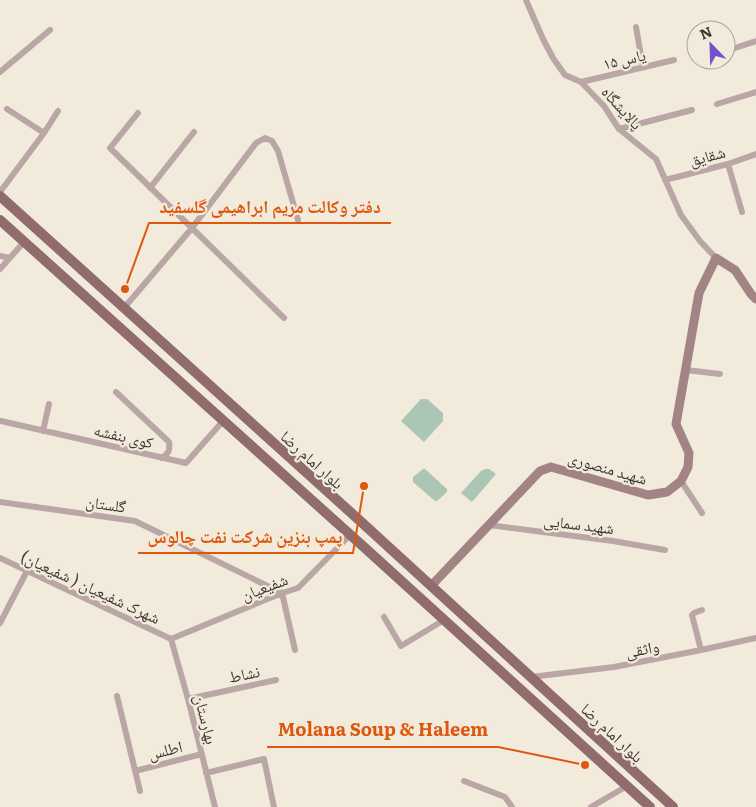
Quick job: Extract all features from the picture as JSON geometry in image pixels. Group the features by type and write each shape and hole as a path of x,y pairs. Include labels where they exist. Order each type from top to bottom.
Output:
{"main road":[{"name":"بلوار امام رضا","path":"0,194 673,807"},
{"name":"بلوار امام رضا","path":"0,220 365,548 624,787 650,807"},
{"path":"278,470 289,458"},
{"path":"365,548 376,535"}],"street":[{"name":"پالایشگاه","path":"526,0 553,58 566,75 581,82 604,106 618,128 656,160 681,215 700,241 716,258"},
{"path":"636,27 644,67"},
{"path":"0,72 50,30"},
{"path":"736,48 756,41"},
{"name":"یاس ۱۵","path":"581,82 674,60"},
{"path":"717,104 756,92"},
{"path":"7,109 44,133"},
{"path":"618,128 692,110"},
{"path":"0,194 58,111"},
{"path":"138,113 110,148 284,318"},
{"path":"150,188 194,132"},
{"path":"124,308 192,228 256,143 265,138 272,141 278,152 298,220"},
{"name":"شقایق","path":"665,180 728,164 756,154"},
{"path":"728,164 742,212"},
{"path":"0,270 24,242"},
{"path":"0,256 10,258"},
{"path":"702,513 681,481 688,466 689,452 676,424 699,293 716,258 734,270 756,299"},
{"path":"686,370 720,374"},
{"path":"116,392 169,442 170,449 166,456 161,458"},
{"path":"43,431 48,404"},
{"name":"کوی بنفشه","path":"1,421 186,463 223,421"},
{"name":"شهید منصوری","path":"431,586 540,471 552,467 648,495 667,492 681,481"},
{"name":"گلستان","path":"0,502 135,521 282,593"},
{"name":"شهید سمایی","path":"489,525 613,541 665,550"},
{"name":"شفیعیان","path":"170,638 298,588 350,535"},
{"name":"شهرک شفیعیان ( شفیعیان)","path":"0,558 170,638"},
{"path":"0,623 27,571"},
{"path":"282,593 295,650"},
{"path":"701,650 692,615 702,610"},
{"path":"384,617 401,646 444,620"},
{"name":"بهارستان","path":"170,638 188,699 215,807"},
{"name":"واثقی","path":"531,677 614,667 756,639"},
{"name":"نشاط","path":"188,699 276,680"},
{"path":"117,696 140,790"},
{"name":"اطلس","path":"135,771 202,754"},
{"path":"206,773 264,759 274,807"},
{"path":"464,782 505,797 512,807"},
{"path":"591,807 624,787 644,807"}],"green space":[{"path":"421,399 427,399 443,413 443,421 424,442 401,421"},
{"path":"423,469 447,489 447,492 437,501 413,482 413,477"},
{"path":"485,469 489,469 496,474 472,502 461,493"}],"place":[{"name":"دفتر وکالت مریم ابراهیمی گلسفید","path":"125,289"},
{"name":"پمپ بنزین شرکت نفت چالوس","path":"364,486"},
{"name":"Molana Soup & Haleem","path":"585,765"}]}
